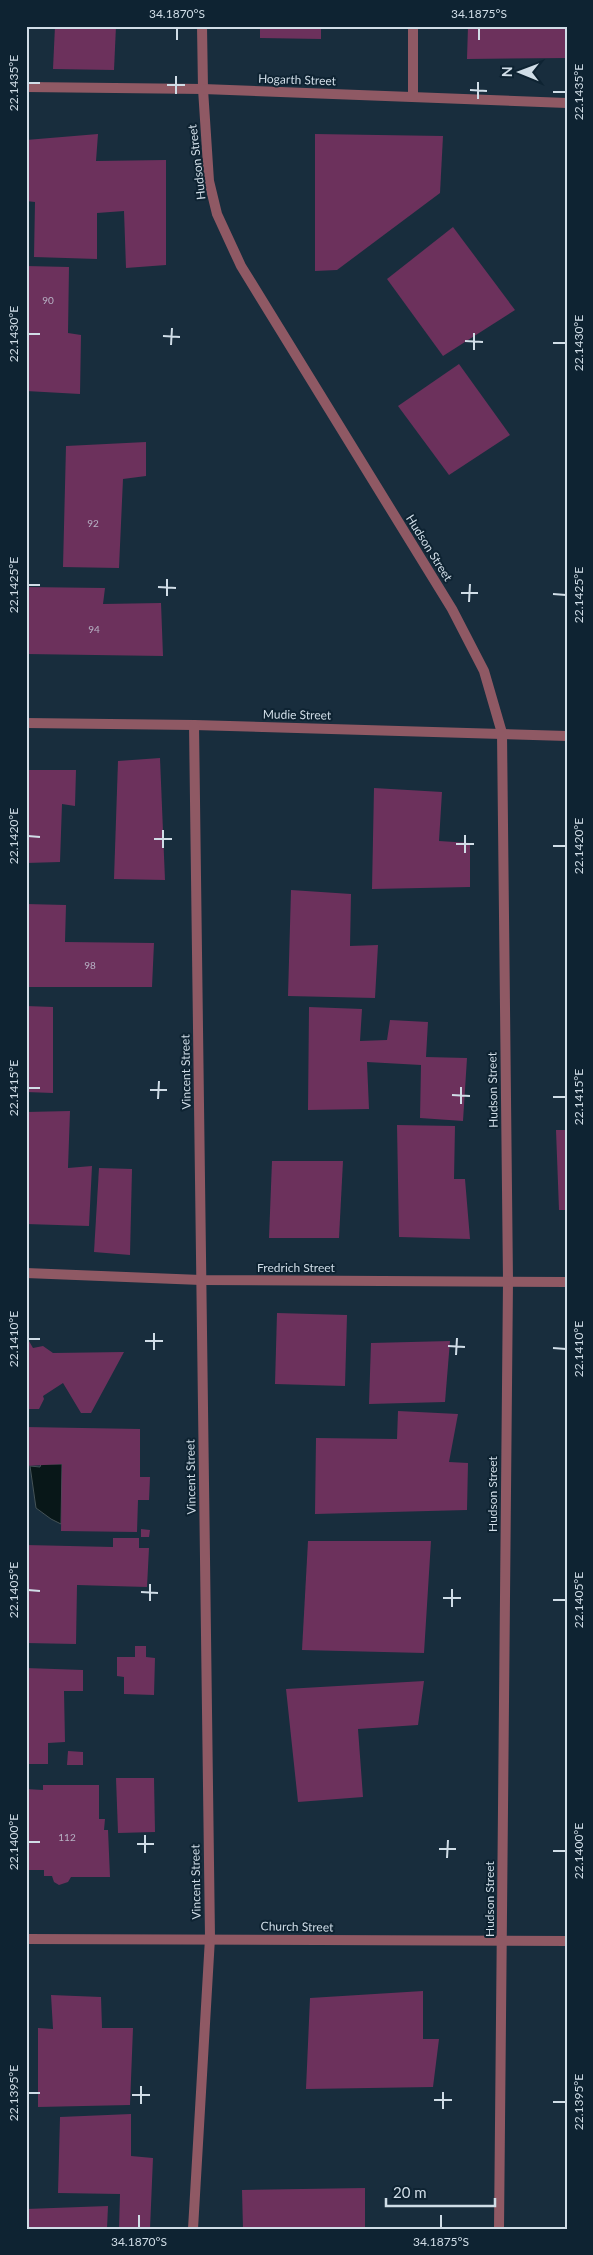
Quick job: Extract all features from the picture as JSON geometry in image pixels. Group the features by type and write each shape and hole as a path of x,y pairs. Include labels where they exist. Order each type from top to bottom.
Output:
{"street":[{"name":"Hudson Street","path":"202,26 202,89 209,181 217,214 241,266 452,609 484,671 502,733 508,1281 499,2229"},
{"path":"413,26 413,97"},
{"name":"Hogarth Street","path":"26,87 202,89 567,104"},
{"name":"Mudie Street","path":"26,723 194,725 567,736"},
{"name":"Vincent Street","path":"193,2229 210,1938 194,725"},
{"name":"Fredrich Street","path":"26,1273 201,1280 567,1282"},
{"name":"Church Street","path":"26,1939 210,1938 502,1942 567,1941"}],"shaded area":[{"path":"41,1464 62,1464 61,1524 36,1508 30,1466 40,1467"}],"building":[{"path":"55,26 116,26 114,70 53,69"},
{"path":"260,26 321,26 321,39 260,38"},
{"path":"468,26 567,26 567,58 467,59"},
{"path":"98,134 96,161 166,160 166,265 126,268 124,211 97,213 97,259 34,257 35,202 26,201 26,140"},
{"path":"315,134 443,136 440,193 337,270 315,271"},
{"path":"453,227 515,310 443,356 387,279"},
{"path":"26,266 69,267 68,333 81,335 80,394 26,391"},
{"path":"459,364 510,435 449,475 398,406"},
{"path":"146,442 146,476 123,479 119,568 63,567 66,446"},
{"path":"26,587 105,588 103,604 161,603 163,656 26,654"},
{"path":"160,758 165,880 114,879 118,761"},
{"path":"26,770 76,770 75,806 62,804 60,862 26,863"},
{"path":"374,788 442,792 439,841 470,843 470,887 372,889"},
{"path":"291,890 351,894 350,946 378,945 375,998 288,996"},
{"path":"26,904 66,905 65,942 154,943 152,987 26,987"},
{"path":"26,1006 53,1007 53,1093 26,1092"},
{"path":"309,1007 362,1009 360,1041 387,1040 390,1020 428,1022 426,1057 467,1058 463,1121 420,1118 421,1065 367,1062 369,1109 308,1110"},
{"path":"70,1111 68,1168 92,1166 89,1226 26,1224 26,1112"},
{"path":"397,1125 455,1126 454,1179 465,1179 470,1239 399,1237"},
{"path":"556,1130 567,1130 567,1210 559,1210"},
{"path":"272,1161 343,1161 339,1238 269,1238"},
{"path":"99,1168 132,1169 130,1255 94,1252"},
{"path":"277,1313 347,1315 345,1386 275,1384"},
{"path":"26,1336 33,1348 43,1346 53,1353 124,1352 91,1413 81,1413 63,1383 43,1396 44,1399 39,1409 26,1409"},
{"path":"450,1341 445,1402 369,1404 371,1343"},
{"path":"398,1411 458,1414 449,1462 468,1463 467,1510 315,1514 316,1438 397,1439"},
{"path":"26,1427 140,1429 140,1477 150,1477 149,1500 138,1500 137,1532 61,1531 62,1464 26,1466"},
{"path":"141,1529 150,1530 149,1537 141,1537"},
{"path":"113,1538 139,1538 139,1548 149,1548 147,1587 77,1585 76,1644 26,1643 26,1545 113,1547"},
{"path":"308,1541 431,1541 424,1653 302,1650"},
{"path":"135,1646 146,1646 146,1657 155,1658 154,1695 124,1694 124,1677 117,1676 117,1657 135,1657"},
{"path":"26,1668 83,1670 83,1691 64,1691 65,1742 48,1743 48,1764 26,1764"},
{"path":"424,1681 418,1725 358,1729 363,1797 298,1802 286,1689"},
{"path":"68,1751 83,1752 83,1765 67,1765"},
{"path":"116,1778 154,1778 155,1832 118,1833"},
{"path":"43,1785 99,1785 99,1819 105,1819 104,1830 108,1830 110,1877 71,1877 68,1882 59,1885 54,1882 52,1876 44,1876 44,1870 26,1870 26,1789 43,1790"},
{"path":"423,1991 423,2039 439,2039 433,2087 306,2089 310,1998"},
{"path":"51,1995 101,1997 102,2028 133,2028 130,2105 38,2107 38,2028 53,2029"},
{"path":"131,2114 131,2156 153,2158 150,2229 119,2229 120,2194 58,2193 60,2117"},
{"path":"365,2188 365,2229 243,2229 242,2190"},
{"path":"108,2206 107,2229 26,2229 26,2209"}]}
